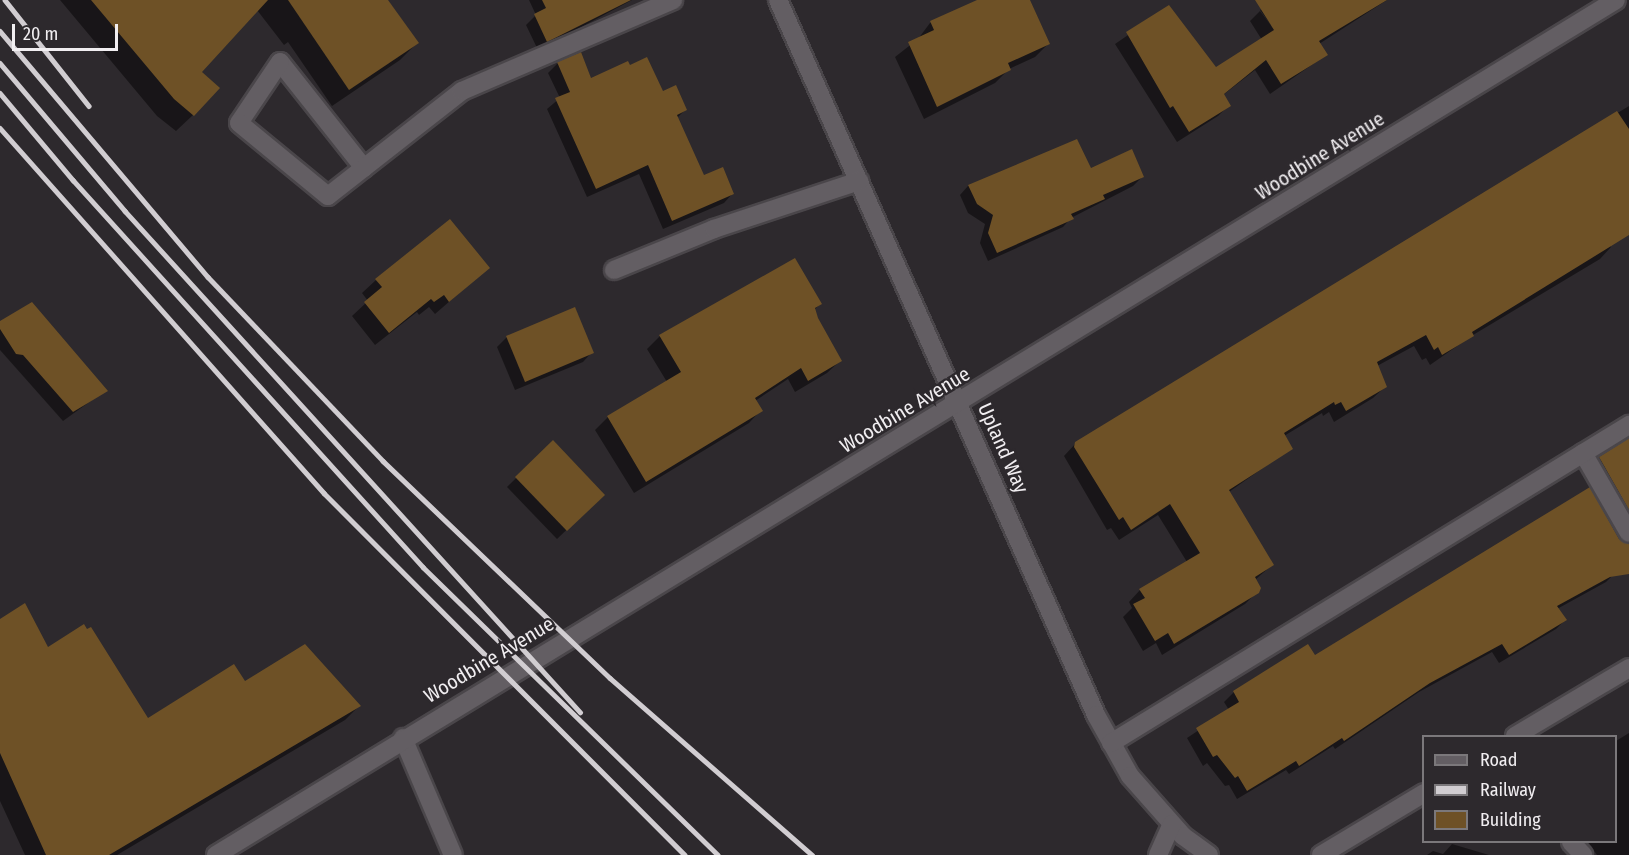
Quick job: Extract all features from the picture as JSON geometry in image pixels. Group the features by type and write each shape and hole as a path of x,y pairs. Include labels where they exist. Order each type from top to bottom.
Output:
{"street":[{"path":"364,168 280,62 239,123 328,196 364,168 462,91 673,0"},
{"name":"Upland Way","path":"778,0 1111,743 1130,776 1172,824 1209,855"},
{"name":"Woodbine Avenue","path":"216,855 403,738 959,404 1616,0"},
{"path":"614,270 714,229 859,181"},
{"path":"1111,743 1629,425"},
{"path":"1583,453 1629,533"},
{"path":"1517,735 1629,668"},
{"path":"403,738 453,855"},
{"path":"1321,855 1422,794"},
{"path":"1158,855 1172,824"},
{"path":"1572,843 1582,855"}],"building":[{"path":"91,0 268,0 202,72 220,88 194,116 174,99"},
{"path":"288,0 388,0 419,43 349,90"},
{"path":"542,0 631,0 547,42 534,14 546,8"},
{"path":"977,0 1030,0 1050,44 1008,63 1011,70 937,107 908,42 934,30 930,21"},
{"path":"1255,0 1387,0 1319,41 1328,55 1281,84 1266,60 1224,94 1231,106 1189,132 1173,106 1170,108 1126,32 1169,5 1216,67 1274,30"},
{"path":"581,52 591,78 628,61 630,65 647,57 663,91 676,85 687,110 677,115 704,175 723,167 734,194 672,221 648,165 596,189 555,98 570,92 557,62"},
{"path":"1617,111 1629,129 1629,235 1472,332 1474,336 1442,355 1438,347 1434,350 1426,335 1377,362 1387,387 1346,411 1341,402 1335,405 1334,402 1284,433 1293,449 1229,490 1274,565 1255,577 1261,588 1259,593 1174,644 1168,633 1155,641 1133,604 1145,598 1139,589 1200,553 1170,504 1131,530 1123,517 1119,520 1074,447 1075,442"},
{"path":"1077,139 1091,168 1132,149 1144,177 1103,195 1105,199 1071,214 1074,219 997,253 988,233 993,215 977,204 968,185"},
{"path":"450,219 490,268 449,302 444,295 434,302 431,299 389,333 364,302 382,287 375,279"},
{"path":"795,258 822,304 815,308 818,318 842,361 808,381 801,368 755,398 763,411 646,482 607,416 681,372 659,335"},
{"path":"32,302 108,391 73,412 23,355 16,354 0,329 0,321"},
{"path":"575,307 594,353 525,382 506,336"},
{"path":"1629,438 1629,510 1599,457"},
{"path":"553,440 605,495 567,531 515,477"},
{"path":"1590,487 1619,539 1629,544 1629,574 1610,577 1557,606 1567,620 1509,655 1502,644 1430,683 1344,741 1342,738 1299,766 1296,761 1247,791 1238,776 1235,778 1217,755 1213,757 1196,728 1239,702 1233,691 1308,644 1315,655"},
{"path":"25,603 48,647 84,624 87,629 91,627 148,718 234,664 245,681 305,644 361,706 109,855 46,855 0,753 0,619"}],"railway":[{"path":"5,0 89,106"},
{"path":"0,31 208,277 383,461 610,678 812,855"},
{"path":"0,63 125,211 580,712"},
{"path":"0,93 73,180 423,567 718,855"},
{"path":"0,128 324,493 685,855"}]}
